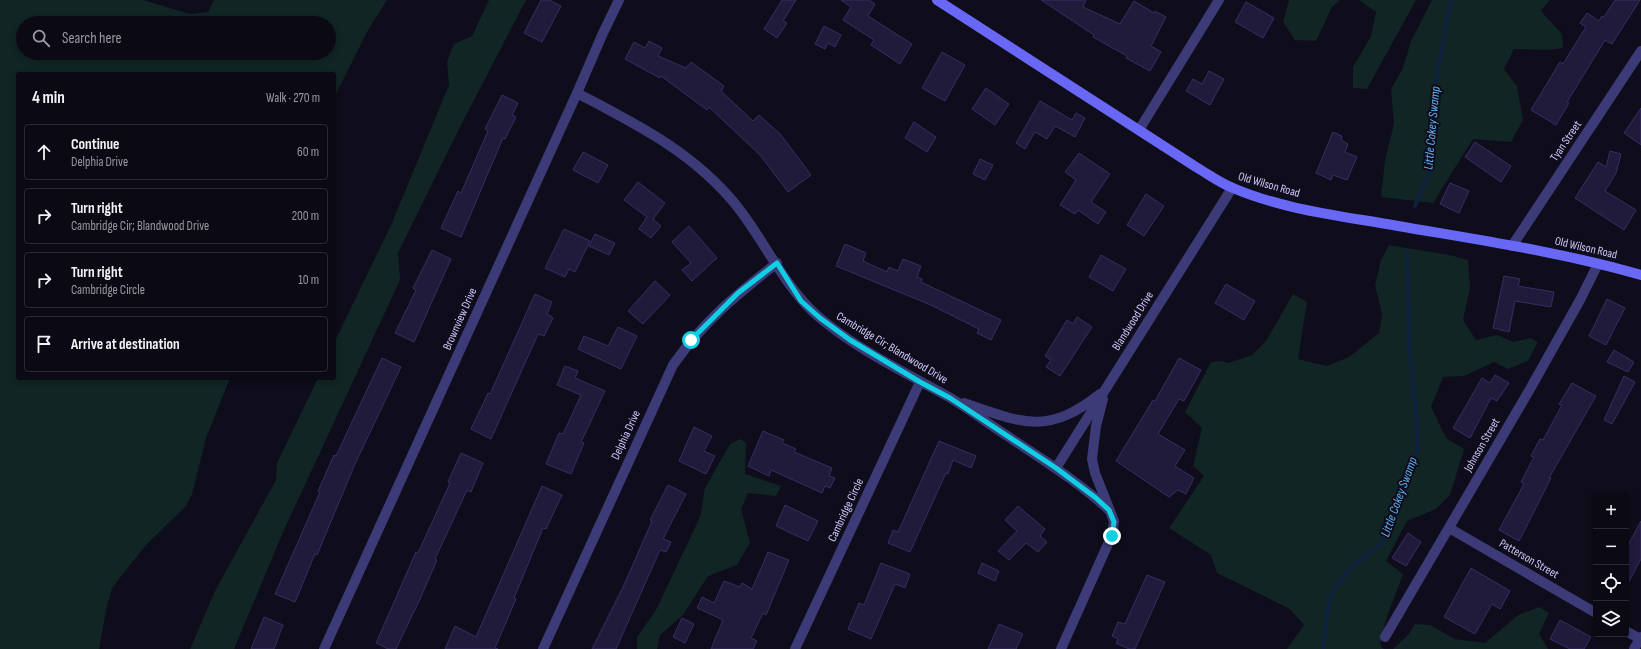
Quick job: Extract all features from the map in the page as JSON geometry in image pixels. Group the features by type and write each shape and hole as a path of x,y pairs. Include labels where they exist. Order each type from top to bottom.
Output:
{"street":[{"name":"Brownview Drive","path":"324,649 577,94 603,32 619,0"},
{"name":"Old Wilson Road","path":"938,0 1139,130 1232,188 1275,202 1321,212 1512,246 1598,264 1641,276"},
{"path":"1139,130 1219,0"},
{"name":"Tyan Street","path":"1512,246 1641,52"},
{"name":"Cambridge Cir; Blandwood Drive","path":"577,94 647,130 670,144 714,181 736,205 777,263 801,301 820,318 850,340 920,382 950,398 1056,468 1096,498 1109,510"},
{"name":"Blandwood Drive","path":"1056,468 1232,188"},
{"name":"Delphia Drive","path":"543,649 673,365 691,340 713,316 738,293 777,263"},
{"name":"Johnson Street","path":"1385,637 1580,300 1598,264"},
{"name":"Cambridge Circle","path":"795,649 920,382"},
{"path":"950,398 1017,420 1045,423 1076,412 1106,389"},
{"path":"1061,649 1112,536 1114,522 1092,459 1096,426 1106,389"},
{"name":"Patterson Street","path":"1449,528 1593,611"},
{"path":"1629,632 1640,638 1634,649"}],"green space":[{"path":"0,0 143,0 190,14 208,12 214,0 387,0 368,30 336,94 336,72 16,72 16,380 229,380 206,438 192,494 186,506 145,546 112,588 99,649 0,649"},
{"path":"489,0 526,0 459,129 398,253 400,280 284,530 234,649 190,649 216,589 276,480 277,463 317,380 336,380 336,339 391,225 449,85 447,62 454,44 472,36"},
{"path":"1289,0 1340,0 1332,7 1316,41 1295,40 1283,22"},
{"path":"1359,0 1416,0 1367,89 1353,88 1353,67 1371,36 1376,12"},
{"path":"1432,0 1550,0 1541,11 1562,34 1563,48 1547,50 1514,49 1504,69 1517,86 1523,120 1511,142 1473,139 1433,203 1381,197 1385,160 1394,124 1391,89 1403,68 1411,41"},
{"path":"1389,245 1450,255 1468,260 1470,288 1463,320 1476,340 1497,335 1514,342 1530,338 1538,342 1528,361 1508,369 1494,362 1464,376 1443,377 1431,407 1446,438 1464,449 1450,495 1436,509 1407,521 1386,561 1403,574 1387,617 1380,645 1384,649 1287,649 1304,625 1290,609 1217,573 1211,555 1169,528 1204,476 1193,466 1202,428 1185,412 1211,362 1222,361 1228,363 1252,355 1266,341 1293,294 1307,302 1298,359 1326,366 1349,357 1379,333 1382,314 1375,285 1381,260"},
{"path":"740,439 746,443 745,474 781,486 776,496 748,493 741,509 750,543 737,565 708,576 683,615 660,635 657,649 637,649 637,637 656,610 700,517 705,488 730,444"},
{"path":"1539,607 1549,613 1539,634 1548,649 1393,649 1409,634 1415,624 1430,625 1455,639 1485,643 1518,615"}],"building":[{"path":"541,0 549,0 561,6 542,42 524,33"},
{"path":"782,0 796,0 783,21 787,23 777,38 764,29"},
{"path":"841,0 869,0 875,4 868,16 912,44 900,64 871,45 874,40 843,20 851,7"},
{"path":"1041,0 1086,0 1083,7 1120,24 1134,1 1154,13 1155,11 1166,17 1151,46 1161,52 1150,71 1093,37 1094,35"},
{"path":"1615,0 1640,0 1612,44 1605,40 1567,102 1569,103 1556,125 1531,110 1560,62 1563,64 1586,27 1580,23 1587,13 1599,21 1602,16 1604,17"},
{"path":"1246,2 1274,18 1263,38 1235,22"},
{"path":"824,26 841,35 835,47 828,43 825,49 815,44"},
{"path":"649,41 662,48 658,56 686,68 691,62 724,86 721,91 753,121 759,115 781,135 811,175 788,192 760,155 709,107 707,110 661,76 660,78 625,59 634,42 645,48"},
{"path":"942,52 965,65 945,101 922,88"},
{"path":"1209,71 1224,79 1210,105 1186,91 1193,79 1202,84"},
{"path":"986,88 1009,104 995,125 972,109"},
{"path":"502,95 518,103 512,115 516,117 505,139 503,138 461,237 441,228 458,191 461,193 488,131 485,129"},
{"path":"1040,101 1072,120 1076,113 1085,118 1075,137 1055,126 1047,139 1035,132 1025,149 1016,143"},
{"path":"1641,108 1641,145 1624,133"},
{"path":"914,122 936,137 927,152 905,138"},
{"path":"1333,132 1342,136 1341,140 1348,144 1345,152 1357,157 1347,180 1333,175 1331,180 1316,173"},
{"path":"1475,142 1511,166 1501,182 1465,157"},
{"path":"1610,151 1621,154 1616,173 1605,191 1636,210 1624,230 1575,198 1598,162 1606,167"},
{"path":"583,152 608,165 598,183 573,170"},
{"path":"1079,153 1110,174 1091,202 1106,212 1098,224 1078,210 1075,214 1060,205 1076,180 1065,172"},
{"path":"980,159 993,165 985,180 973,174"},
{"path":"638,182 665,203 653,219 661,226 651,238 639,229 647,217 624,200"},
{"path":"1450,183 1469,191 1459,213 1440,204"},
{"path":"1146,194 1164,206 1144,236 1127,225"},
{"path":"689,226 717,258 692,281 682,270 691,263 672,242"},
{"path":"564,229 590,241 575,272 569,269 565,277 545,268"},
{"path":"595,234 615,243 609,255 589,246"},
{"path":"845,244 866,253 863,261 887,272 889,267 898,271 903,259 921,266 917,277 922,279 921,282 1001,320 991,340 977,333 979,329 931,305 836,266"},
{"path":"432,250 451,259 414,342 395,333 416,290 413,288"},
{"path":"1101,255 1126,269 1113,291 1089,277"},
{"path":"1504,276 1520,279 1518,286 1554,292 1551,307 1515,301 1509,332 1493,328"},
{"path":"655,281 670,295 643,324 628,311"},
{"path":"1226,284 1255,301 1244,320 1215,303"},
{"path":"535,294 552,302 547,314 553,318 544,336 538,334 491,439 471,429 488,393 490,394"},
{"path":"1607,299 1625,308 1606,345 1589,336"},
{"path":"1077,317 1092,327 1060,376 1046,367 1051,360 1045,356 1067,320 1073,324"},
{"path":"618,327 637,336 621,369 578,349 584,336 608,346"},
{"path":"1614,350 1634,362 1628,372 1607,362"},
{"path":"382,358 401,367 355,464 317,555 315,554 295,602 275,594 320,492 318,491 334,455 336,456"},
{"path":"1179,358 1201,370 1184,401 1179,399 1158,434 1185,450 1175,466 1194,478 1186,494 1178,490 1169,497 1116,461 1153,400 1155,401"},
{"path":"565,366 578,371 575,378 605,391 581,442 584,443 571,474 546,464 559,433 563,434 581,395 557,385"},
{"path":"1495,375 1509,383 1497,401 1491,398 1470,438 1453,428 1482,378 1490,383"},
{"path":"1624,376 1635,382 1612,424 1604,420"},
{"path":"1572,383 1596,396 1549,478 1551,478 1519,541 1499,530 1524,484 1521,482 1534,457 1531,456 1540,439 1543,440 1562,405 1559,404"},
{"path":"694,427 712,436 704,451 715,456 706,474 679,461"},
{"path":"763,431 784,440 782,443 796,449 794,452 832,468 829,476 835,478 830,488 825,486 822,493 771,470 769,476 748,466"},
{"path":"939,441 976,456 971,468 953,460 948,474 946,473 910,552 888,543 893,530 898,532"},
{"path":"461,453 483,463 471,492 467,490 435,559 437,560 420,599 396,649 388,649 376,643 416,552 418,553 450,483 448,482"},
{"path":"668,485 686,494 663,539 671,542 666,552 660,550 616,649 592,649 624,585 652,521 650,520"},
{"path":"542,486 562,495 546,529 543,528 514,598 516,599 495,648 498,649 445,649 455,626 476,637"},
{"path":"785,505 818,521 808,541 776,526"},
{"path":"1018,506 1045,529 1040,536 1047,542 1038,552 1026,543 1009,560 998,551 1017,531 1005,520"},
{"path":"1641,521 1641,559 1629,581 1629,565 1629,543"},
{"path":"1408,533 1421,542 1406,566 1392,558"},
{"path":"768,552 789,560 766,615 763,613 751,638 757,641 753,649 711,649 723,620 697,608 702,597 714,603 724,581 740,587 742,583 752,589"},
{"path":"881,563 910,574 905,588 895,584 871,639 848,629 859,603 864,605"},
{"path":"982,563 999,571 995,581 978,573"},
{"path":"1471,568 1510,591 1500,609 1492,604 1475,634 1444,617"},
{"path":"1147,575 1165,582 1135,649 1129,649 1116,643 1118,639 1112,636 1118,622 1125,624"},
{"path":"264,617 283,625 274,649 251,649"},
{"path":"682,618 694,624 685,643 673,637"},
{"path":"1560,620 1591,637 1584,649 1570,649 1550,639"},
{"path":"999,624 1023,634 1016,649 988,649"}],"waterway":[{"name":"Little Cokey Swamp","path":"1415,206 1430,172 1431,106 1451,0"},
{"name":"Little Cokey Swamp","path":"1323,649 1329,600 1335,587 1350,568 1382,543 1412,471 1417,449 1417,426 1409,341 1407,251"}],"route":[{"path":"691,340 713,316 738,293 777,263 801,301 820,318 850,340 920,382 950,398 1056,468 1096,498 1109,510 1114,522 1112,536"}]}
